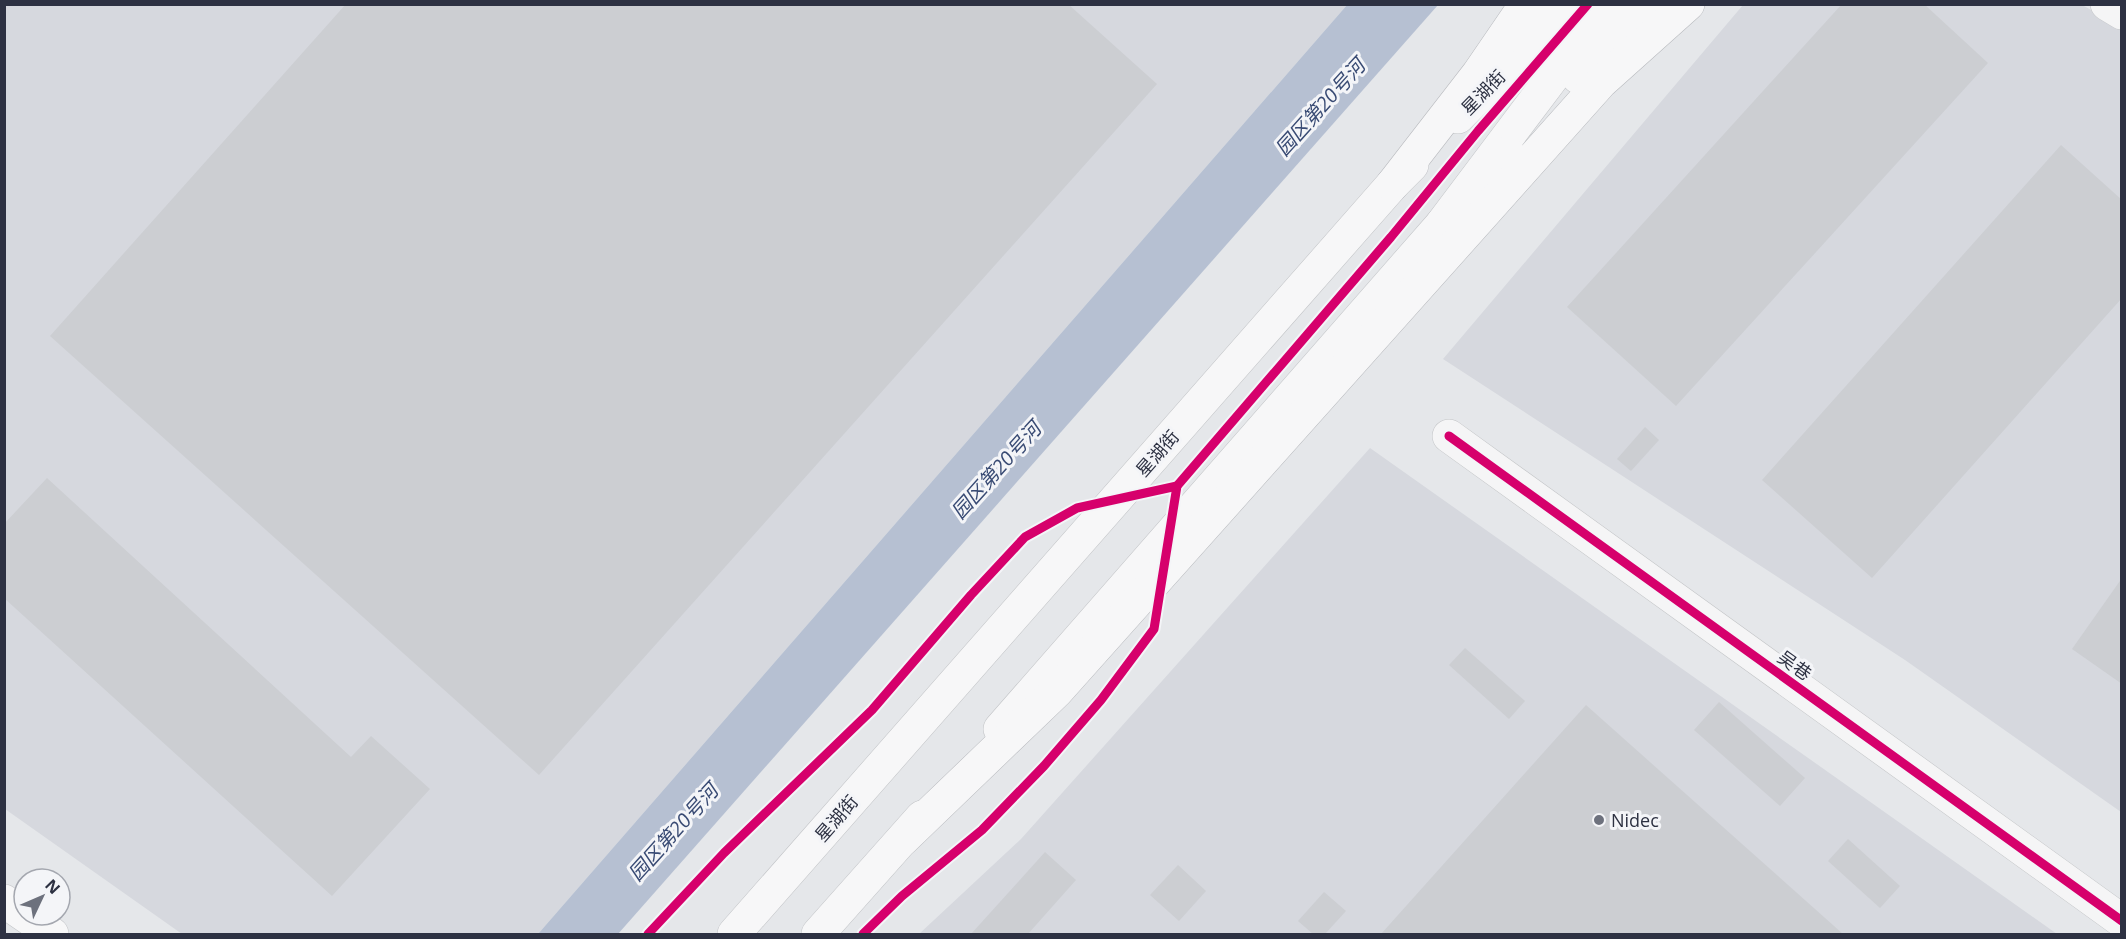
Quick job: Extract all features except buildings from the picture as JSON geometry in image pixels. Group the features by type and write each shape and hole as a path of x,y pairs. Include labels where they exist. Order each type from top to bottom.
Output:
{"main road":[{"path":"1392,185 1478,74 1526,4"},
{"name":"星湖街","path":"734,934 1392,185 1525,50 1563,4"},
{"path":"1442,224 1556,74 1617,4"},
{"path":"818,934 1442,224 1645,4"},
{"path":"903,839 1057,692 1601,82 1688,4"},
{"path":"4,901 51,934"}],"street":[{"path":"2106,4 2121,13"},
{"name":"吴巷","path":"1449,436 2121,921"}],"shaded area":[{"path":"5,5 1347,5 538,934 182,934 5,809"},
{"path":"1743,5 2082,5 2121,26 2121,812 1905,660 1443,359"},
{"path":"1370,448 2057,934 919,934 1021,839"}],"water":[{"name":"园区第20号河","path":"1347,5 1438,5 618,934 538,934"}],"cycle path":[{"path":"863,934 902,896 982,830 1044,766 1101,700 1154,629 1177,486 1588,4"},
{"path":"1449,436 2122,921"},
{"path":"648,934 724,853 872,710 971,595 1025,537 1077,508 1177,486"}],"place":[{"name":"Nidec","path":"1599,820"}]}
